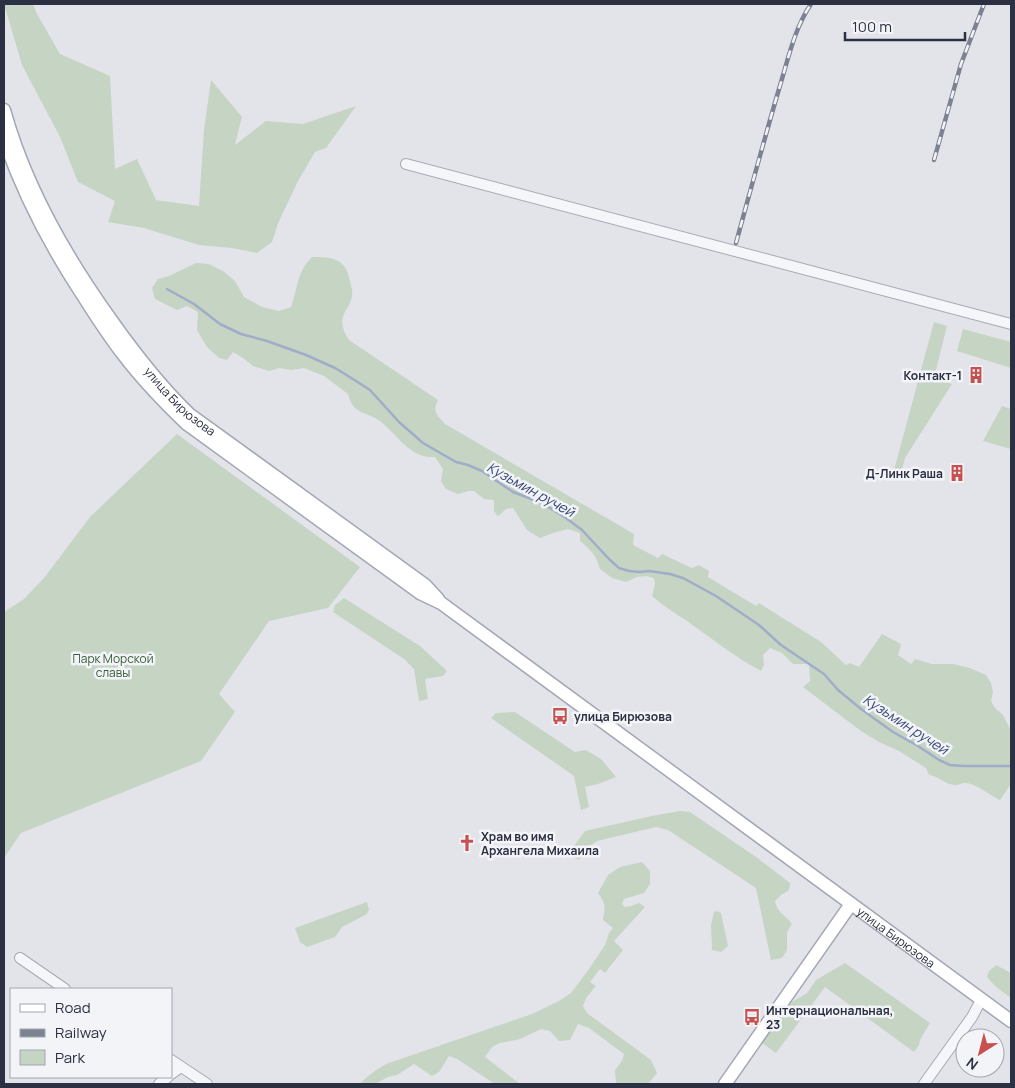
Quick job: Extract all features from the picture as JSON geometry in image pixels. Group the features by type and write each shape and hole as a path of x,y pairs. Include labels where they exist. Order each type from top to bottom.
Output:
{"main road":[{"name":"улица Бирюзова","path":"6,116 25,170 48,220 66,252 132,350 171,397 189,414 425,585 440,603"},
{"name":"улица Бирюзова","path":"4,138 33,211 60,259 123,354 159,396 187,424 420,593 440,603 1011,1021"},
{"path":"724,1084 851,904"}],"street":[{"path":"406,164 1011,324"},
{"path":"20,958 65,988"},
{"path":"924,1084 982,1000"},
{"path":"172,1061 207,1084"},
{"path":"172,1073 181,1067"}],"green space":[{"path":"4,4 33,4 60,54 110,76 115,169 137,159 156,200 199,206 204,130 211,80 242,117 235,145 266,121 303,124 356,106 326,148 315,152 298,181 279,221 272,242 257,253 232,248 199,245 144,228 108,222 115,201 78,182 60,137 22,65"},
{"path":"312,257 337,260 348,273 352,294 342,321 344,331 349,340 438,400 435,410 445,424 634,534 633,545 658,558 662,554 692,568 699,565 709,571 708,577 756,606 759,603 821,642 846,665 850,663 859,667 882,634 901,644 898,655 911,664 915,659 932,664 953,664 970,668 986,675 991,683 993,692 991,701 995,708 1003,715 1011,731 1011,784 1000,800 973,785 965,783 951,784 929,775 926,768 861,731 803,687 810,681 809,664 793,664 782,653 770,648 763,655 764,665 761,671 732,654 652,596 655,584 654,578 646,576 637,577 626,582 612,578 600,569 593,553 580,541 580,533 568,529 540,538 527,530 513,508 506,509 498,516 494,511 494,500 484,499 474,491 458,494 446,489 441,481 443,469 435,457 423,456 411,450 380,421 353,406 348,394 324,376 304,368 291,370 279,368 269,371 253,366 233,352 227,360 219,358 207,347 197,330 198,312 187,306 177,310 155,299 152,288 158,279 169,276 196,263 209,264 223,271 235,281 244,297 262,307 279,311 291,307 303,268"},
{"path":"934,322 947,326 934,378 952,384 905,458 900,477 893,474"},
{"path":"963,329 1011,342 1011,368 957,351"},
{"path":"1002,406 1011,409 1011,449 983,441"},
{"name":"Парк Морской славы","path":"177,434 360,567 328,608 269,621 219,694 235,712 201,761 21,833 4,858 4,612 24,599 44,578 90,517"},
{"path":"344,598 420,646 447,671 443,676 425,679 428,699 419,701 414,669 404,659 333,612 335,605"},
{"path":"515,712 575,752 586,750 601,759 616,777 585,787 589,807 581,810 574,776 491,718 496,713"},
{"path":"680,811 690,812 756,857 790,883 789,890 775,901 780,911 792,924 787,932 787,950 782,958 771,960 756,888 668,830 656,827 597,841 587,848 579,860 573,857 571,850 585,831"},
{"path":"642,862 650,871 650,884 644,893 624,899 622,904 625,907 639,903 645,907 614,941 623,950 605,973 600,969 590,982 596,986 586,998 583,1006 587,1013 651,1060 657,1073 648,1084 616,1084 615,1070 622,1061 624,1054 589,1028 578,1024 570,1040 559,1041 550,1031 541,1029 520,1039 500,1043 492,1047 485,1057 520,1084 495,1084 457,1059 449,1056 439,1072 432,1076 414,1064 397,1075 388,1077 375,1084 360,1084 386,1064 532,1014 571,993 605,945 613,928 603,920 604,906 598,893 608,875 620,867"},
{"path":"367,902 369,910 367,914 342,927 335,937 307,947 300,942 295,928"},
{"path":"714,912 721,913 728,946 721,952 712,950 711,925"},
{"path":"845,963 930,1023 914,1052 825,987 776,1053 762,1043 792,1002 807,993 816,980"},
{"path":"996,965 1011,973 1011,998 996,987 987,977 989,971"}],"waterway":[{"name":"Кузьмин ручей","path":"167,289 194,304 220,324 241,334 306,355 345,374 370,390 399,422 423,443 456,462 482,471 513,492 542,503 566,518 582,530 619,568 629,571 670,574 683,578 716,596 759,625 781,645 824,674 838,690 861,709 893,732 939,760 950,765 1011,766"}],"railway":[{"path":"736,243 792,45 800,24 811,4"},
{"path":"934,160 961,64 984,4"}],"place":[{"name":"Контакт-1","path":"976,375"},
{"name":"Д-Линк Раша","path":"957,473"},
{"name":"улица Бирюзова","path":"560,716"},
{"name":"Храм во имя Архангела Михаила","path":"467,843"},
{"name":"Интернациональная, 23","path":"752,1017"}]}
